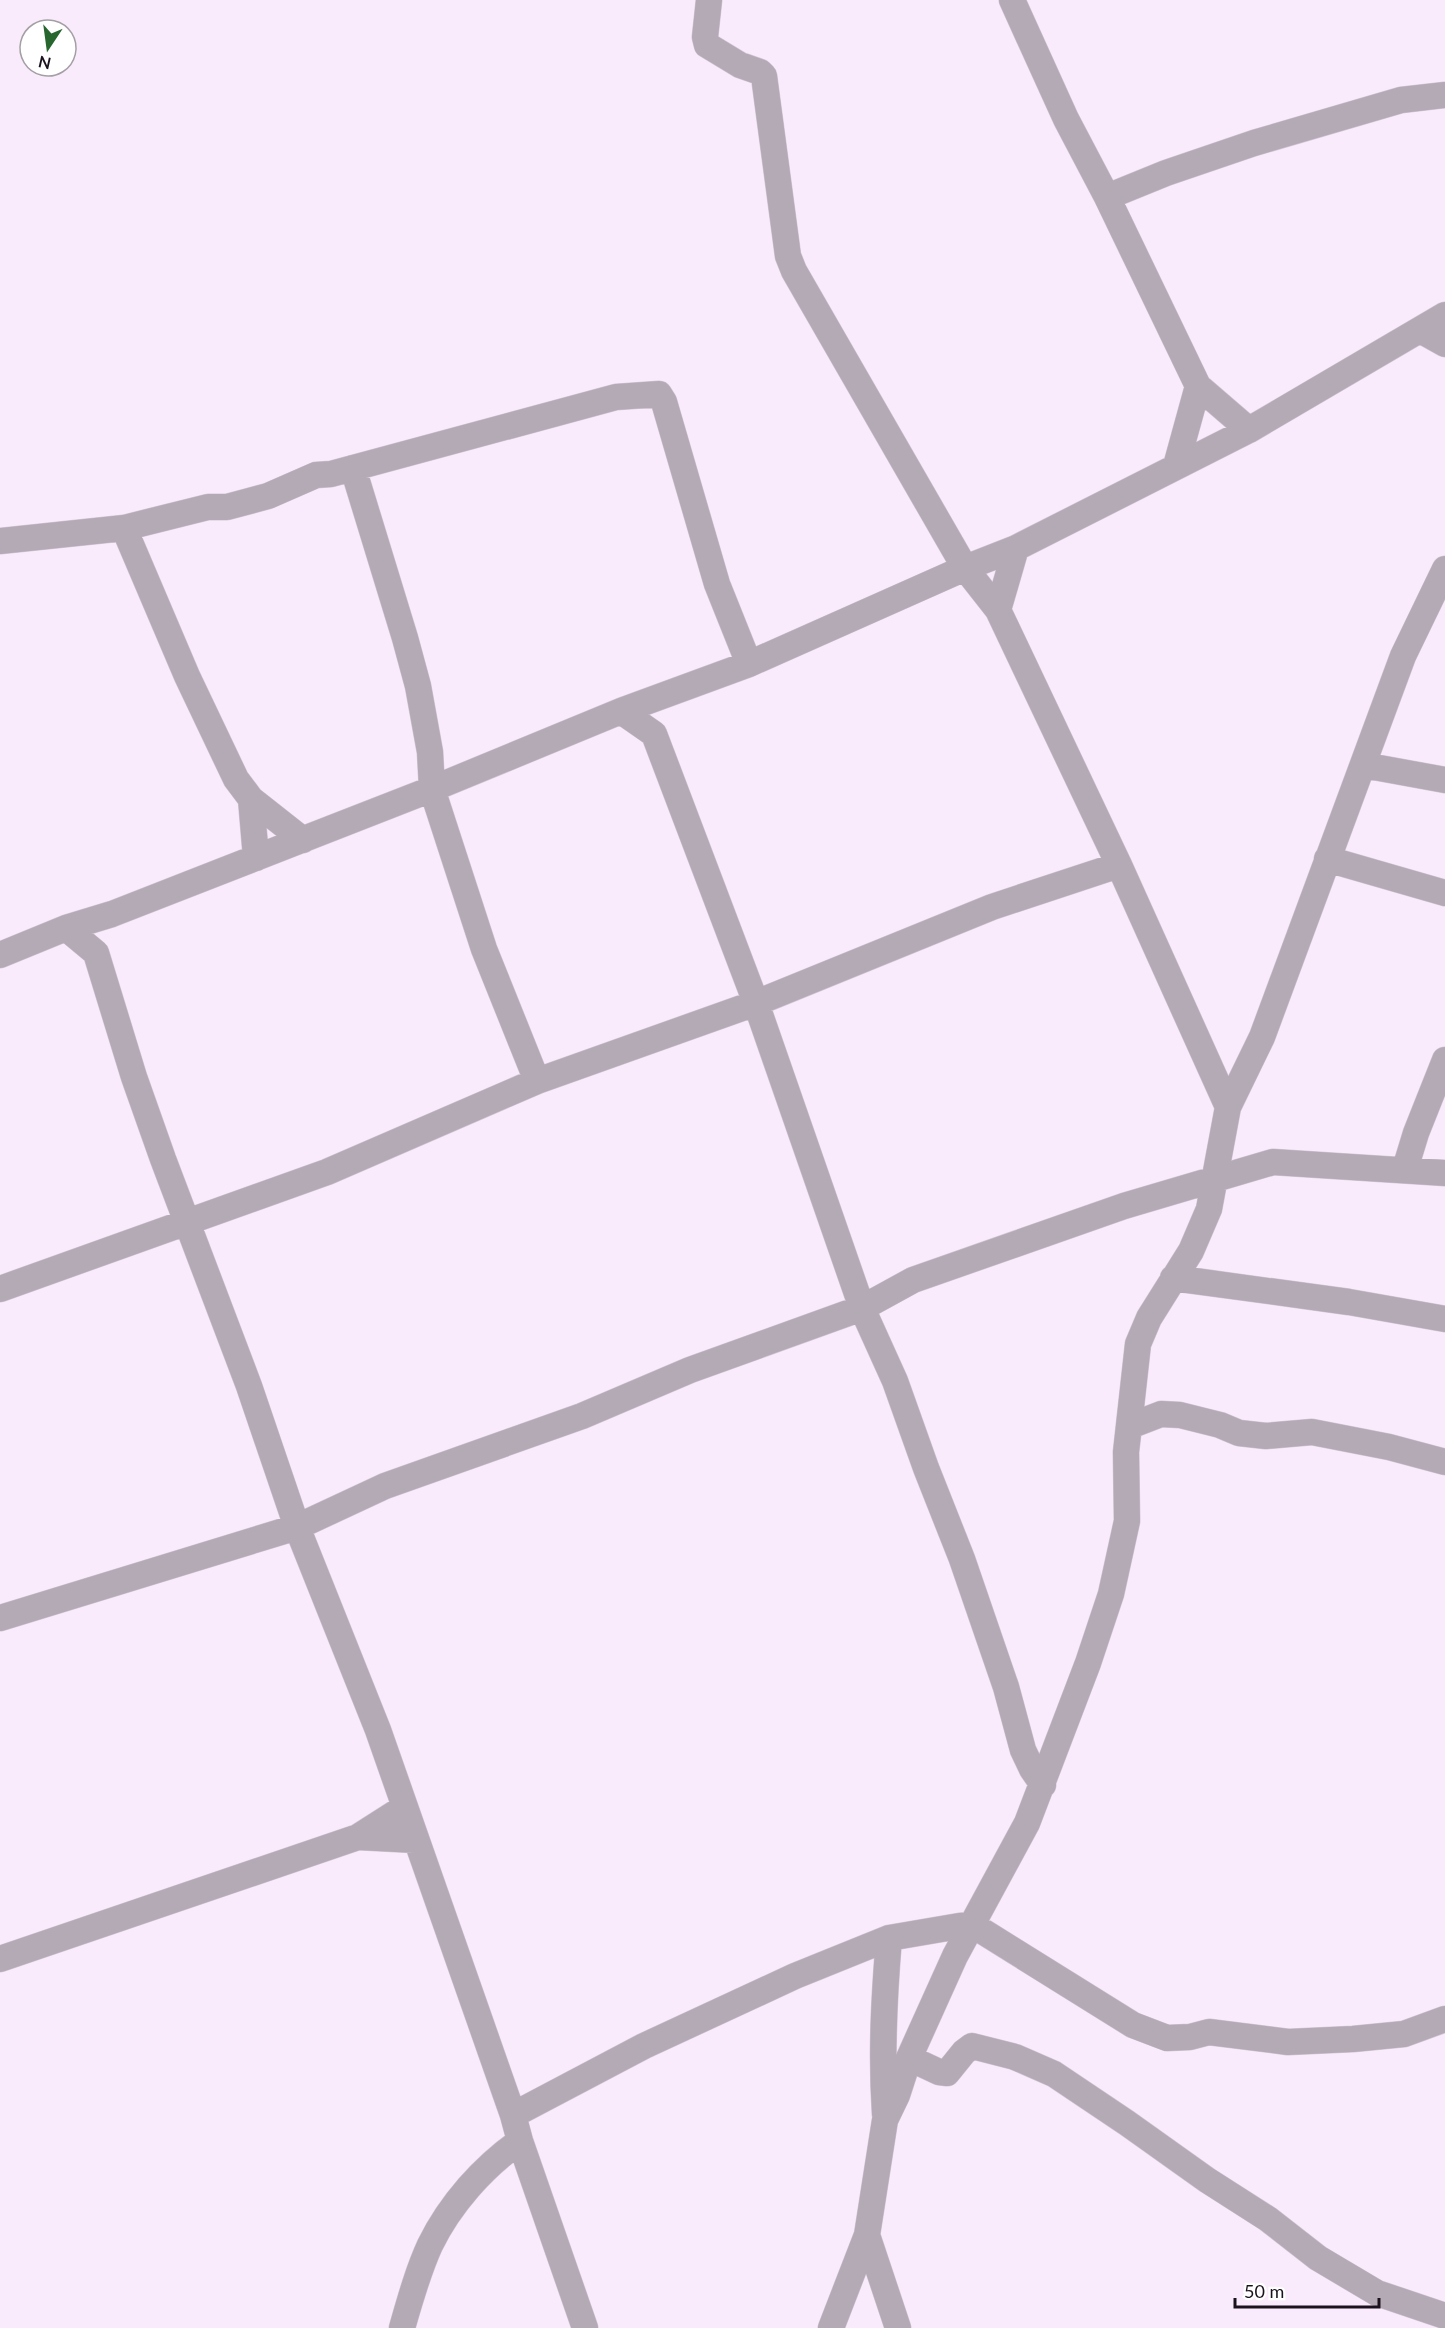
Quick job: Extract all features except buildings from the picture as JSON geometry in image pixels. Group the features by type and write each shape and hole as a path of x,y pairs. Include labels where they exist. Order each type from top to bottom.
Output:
{"street":[{"path":"709,0 705,37 707,45 764,76 788,256 794,271 965,568 998,610 1119,865 1228,1107"},
{"path":"1012,0 1066,118 1107,197 1198,386 1249,430"},
{"path":"1107,197 1166,173 1254,143 1401,100 1445,95"},
{"path":"0,955 66,928 112,914 303,840 621,711 749,664 965,568 1016,548 1249,430 1445,315"},
{"path":"1420,330 1445,344"},
{"path":"1176,466 1198,386"},
{"path":"0,541 124,528 208,507 227,507 246,503 286,489 315,475 332,474 616,398 659,394 664,402 717,584 749,664"},
{"path":"353,468 418,686 430,752 432,789 484,949 537,1081"},
{"path":"124,528 236,779 251,799 303,840"},
{"path":"998,610 1016,548"},
{"path":"885,2120 897,2095 909,2058 971,1924 1022,1833 1043,1785 1088,1663 1111,1594 1127,1521 1125,1452 1130,1426 1138,1344 1149,1318 1191,1251 1209,1209 1228,1107 1262,1037 1404,656 1445,569"},
{"path":"654,734 670,693"},
{"path":"621,711 654,734 756,1003 862,1308 895,1382 962,1559 1006,1687 1023,1750 1043,1785"},
{"path":"1364,765 1445,780"},
{"path":"251,799 256,858"},
{"path":"1327,859 1445,893"},
{"path":"0,1289 327,1172 537,1081 756,1003 992,907 1119,865"},
{"path":"96,953 112,914"},
{"path":"66,928 96,953 134,1077 249,1386 297,1527 378,1730 585,2328"},
{"path":"1405,1169 1416,1133 1445,1060"},
{"path":"0,1618 297,1527 385,1486 582,1416 690,1370 862,1308 913,1280 1051,1230 1216,1178 1274,1162 1445,1173"},
{"path":"1173,1278 1349,1302 1445,1319"},
{"path":"1130,1426 1161,1414 1180,1415 1220,1425 1239,1433 1266,1436 1312,1432 1389,1447 1445,1462"},
{"path":"0,1959 358,1837 405,1807"},
{"path":"358,1837 415,1840"},
{"path":"513,2115 644,2046 795,1976 889,1938 971,1924 1133,2025 1167,2038 1190,2037 1209,2032 1288,2042 1353,2039 1404,2034 1445,2019"},
{"path":"831,2328 867,2235 885,2120 882,2026 889,1938"},
{"path":"909,2058 939,2072 947,2073 972,2046 1015,2057 1053,2074 1268,2219 1318,2258 1377,2293 1445,2316"},
{"path":"402,2328 430,2245 449,2213 498,2157 520,2141"},
{"path":"867,2235 898,2328"}]}
